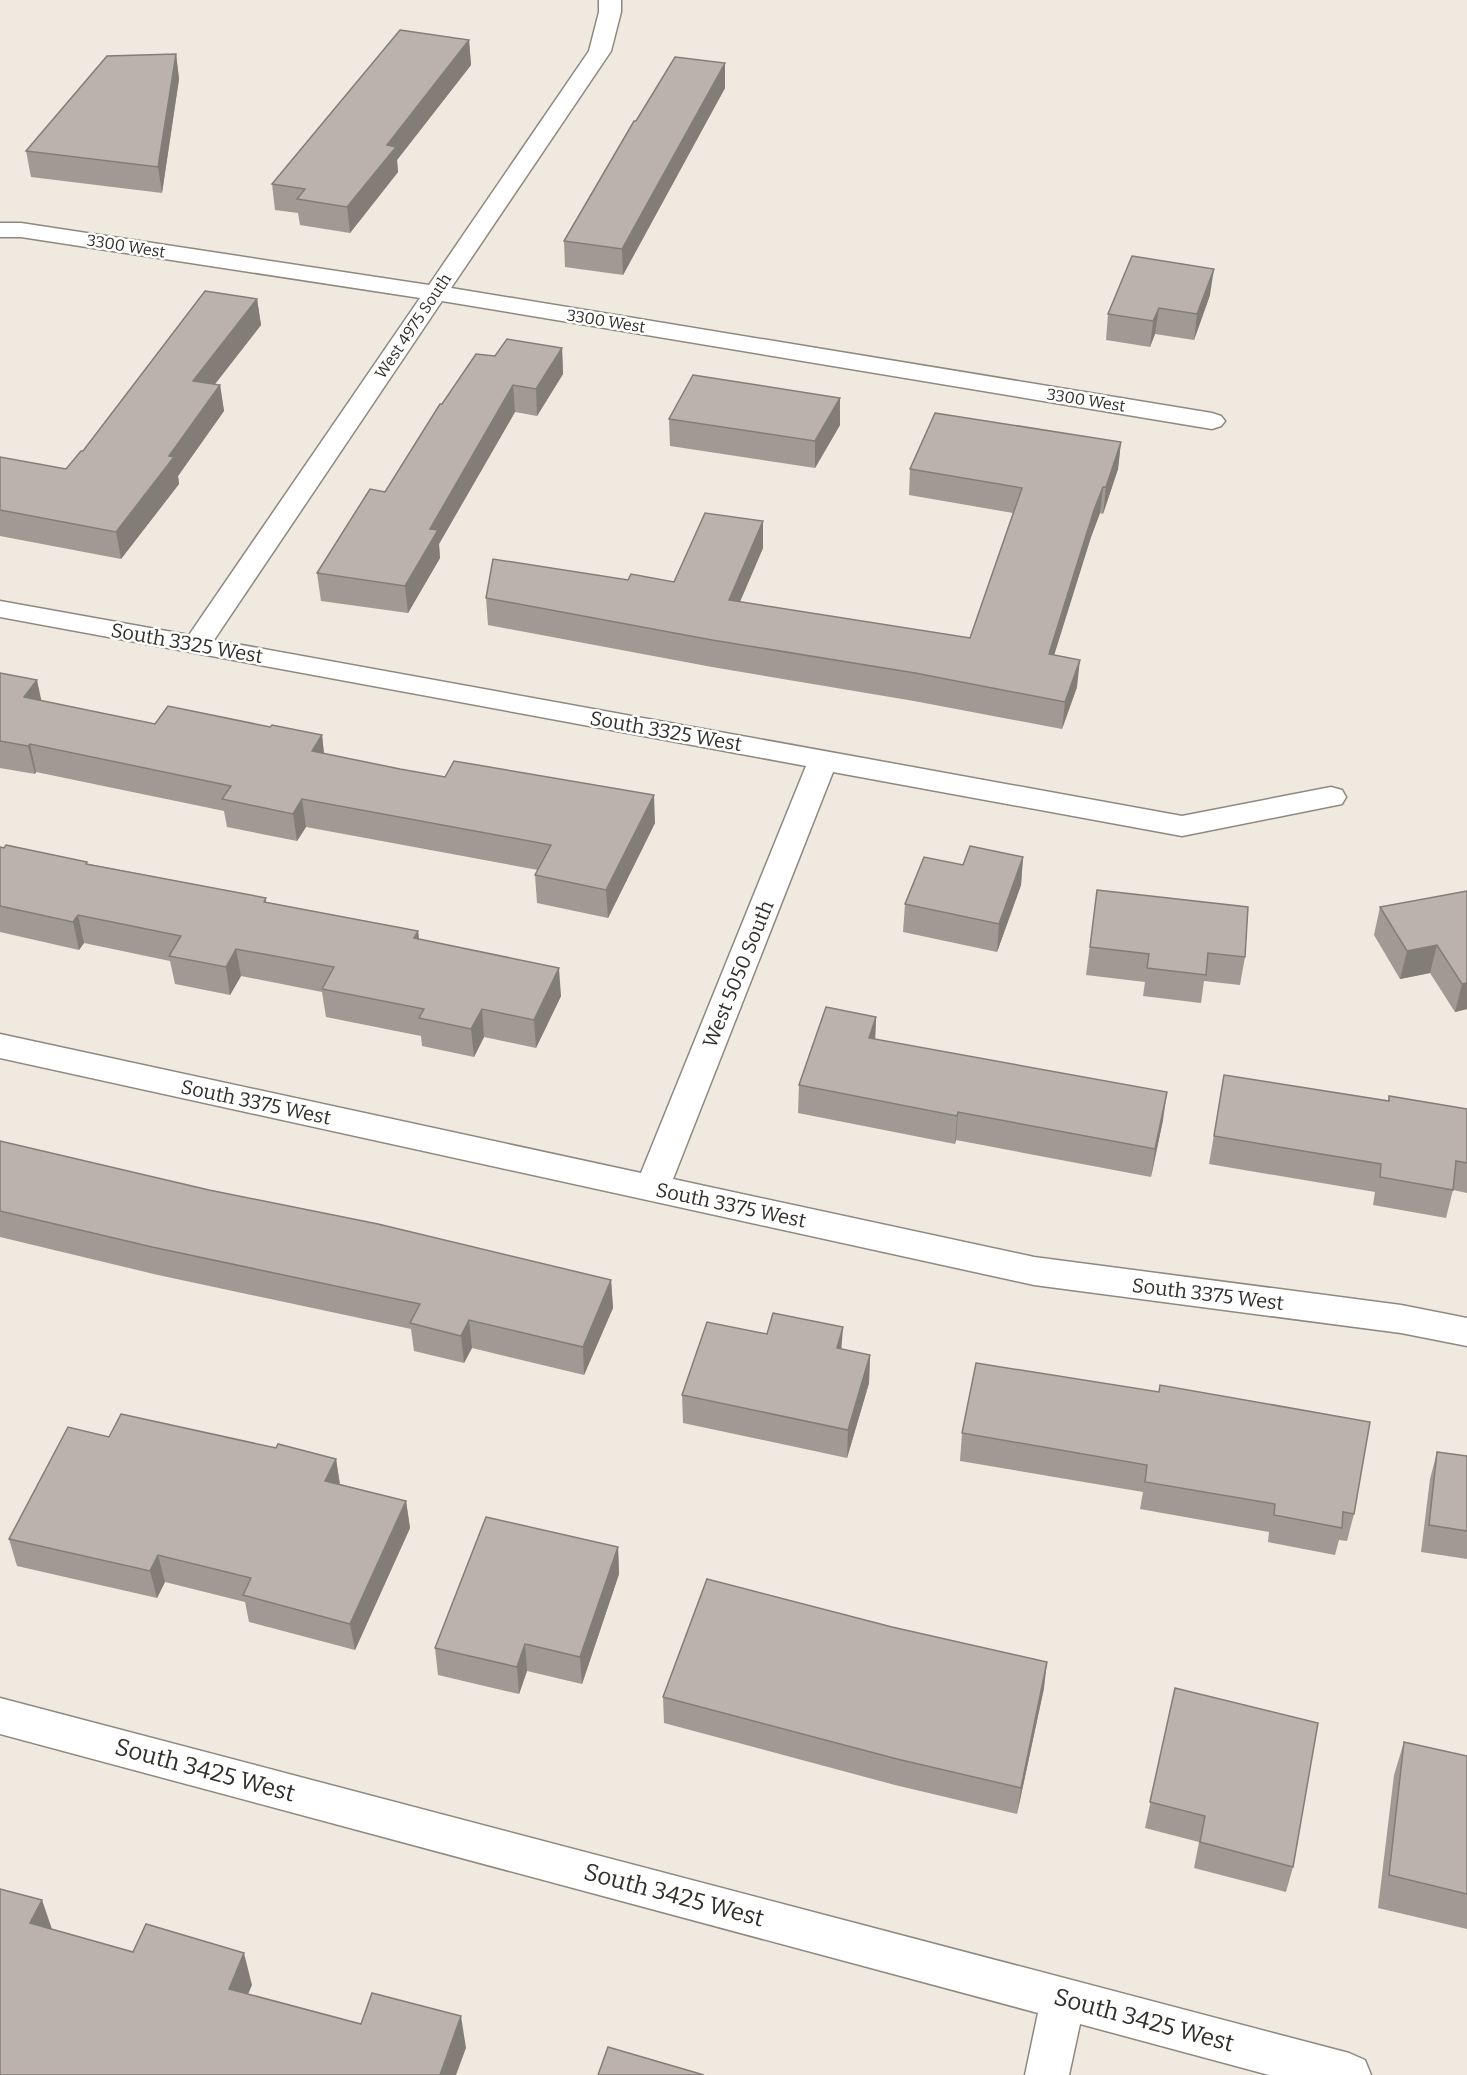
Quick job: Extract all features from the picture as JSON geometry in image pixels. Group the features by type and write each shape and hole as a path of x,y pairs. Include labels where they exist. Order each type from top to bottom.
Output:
{"street":[{"name":"West 4975 South","path":"196,645 600,51 610,12 610,0"},
{"name":"3300 West","path":"0,230 21,230 435,293 1212,421"},
{"name":"South 3325 West","path":"0,609 1182,826 1331,796"},
{"name":"West 5050 South","path":"652,1188 823,760"},
{"name":"South 3375 West","path":"0,1046 1034,1271 1401,1318 1467,1332"},
{"name":"South 3425 West","path":"0,1716 1348,2075"},
{"path":"1047,2075 1063,1998"}],"building":[{"path":"400,30 469,40 387,145 396,147 347,207 297,199 305,189 272,184"},
{"path":"176,54 158,167 26,151 107,56"},
{"path":"675,57 725,63 622,249 564,241 634,121"},
{"path":"1132,256 1214,269 1197,314 1159,308 1153,321 1108,314"},
{"path":"205,291 257,299 193,381 220,385 169,456 174,457 116,532 0,510 0,457 66,469 83,451"},
{"path":"507,339 562,348 536,389 513,385 430,529 438,530 405,586 317,573 370,489 385,492 440,404 476,354 495,356"},
{"path":"693,375 840,398 815,441 669,419"},
{"path":"935,413 1121,442 1106,487 1103,487 1094,510 1049,654 1080,660 1065,702 915,673 712,640 486,598 493,559 628,580 631,574 674,582 705,513 763,521 729,600 970,638 1022,488 910,469"},
{"path":"0,673 37,680 24,697 155,724 168,706 322,735 312,751 400,769 445,777 454,761 654,795 606,890 535,875 551,845 302,799 293,814 222,799 231,786 30,744 28,746 0,741"},
{"path":"6,845 87,862 86,864 266,898 264,902 418,931 414,938 559,968 534,1020 482,1009 471,1029 419,1018 424,1009 322,989 334,967 236,949 226,967 169,956 181,936 78,915 73,922 0,906 0,847 4,848"},
{"path":"970,846 1023,857 999,924 905,904 924,857 963,865"},
{"path":"1097,890 1248,907 1245,957 1208,953 1206,975 1147,968 1149,954 1090,947"},
{"path":"1467,891 1467,983 1462,984 1437,945 1407,951 1380,907"},
{"path":"826,1007 876,1017 869,1038 1167,1092 1155,1149 958,1112 957,1116 799,1085"},
{"path":"1224,1075 1389,1101 1389,1096 1467,1109 1467,1163 1456,1161 1453,1190 1380,1177 1381,1164 1214,1136"},
{"path":"0,1141 209,1190 378,1224 611,1280 583,1347 469,1320 461,1336 410,1323 420,1304 152,1247 0,1211"},
{"path":"773,1313 843,1327 837,1348 870,1355 848,1430 682,1395 707,1322 767,1334"},
{"path":"976,1363 1159,1392 1160,1385 1370,1422 1354,1514 1343,1512 1342,1528 1274,1515 1275,1504 1145,1482 1147,1465 962,1433"},
{"path":"121,1414 276,1448 278,1444 336,1459 325,1481 406,1501 350,1624 243,1595 251,1578 158,1555 150,1571 9,1539 68,1427 109,1437"},
{"path":"1437,1452 1467,1456 1467,1531 1429,1525"},
{"path":"486,1517 618,1547 580,1657 525,1644 517,1667 435,1648"},
{"path":"707,1579 892,1627 1047,1662 1021,1788 897,1759 663,1697"},
{"path":"1175,1688 1318,1723 1293,1867 1200,1842 1205,1816 1150,1802"},
{"path":"1404,1742 1467,1756 1467,1894 1389,1875"},
{"path":"0,1889 42,1900 30,1923 133,1952 146,1924 244,1953 229,1989 361,2024 372,1993 461,2016 440,2075 0,2075"},
{"path":"608,2047 704,2075 598,2075"}]}
